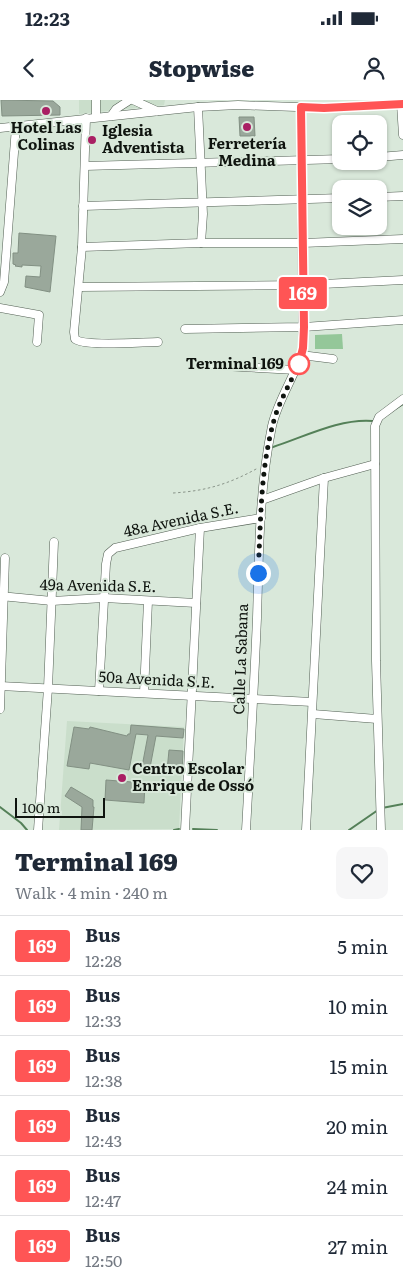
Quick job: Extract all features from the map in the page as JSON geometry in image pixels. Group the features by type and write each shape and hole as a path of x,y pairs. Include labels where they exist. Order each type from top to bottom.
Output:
{"street":[{"path":"96,100 96,117"},
{"path":"111,116 116,109 131,100 157,111"},
{"path":"171,109 172,100"},
{"path":"0,128 198,107 276,103 301,107 324,104 402,104 403,135"},
{"path":"198,107 202,203 201,243"},
{"name":"Calle La Sabana","path":"246,830 254,698 261,518 266,463 277,410 301,355 304,327 301,107"},
{"path":"86,118 82,247 74,332 75,339 78,342 94,343 158,342"},
{"path":"0,292 4,282 4,224 16,127"},
{"path":"387,157 403,156"},
{"path":"85,166 332,159"},
{"path":"387,197 403,196"},
{"path":"83,206 332,198"},
{"path":"82,247 201,243 303,243 403,239"},
{"path":"79,287 303,286 403,280"},
{"path":"0,308 39,315 37,342"},
{"path":"185,329 304,327 403,320"},
{"path":"301,355 333,359"},
{"path":"204,365 296,370"},
{"path":"381,830 377,719 375,426 384,412 403,399"},
{"path":"262,500 324,478 375,464"},
{"path":"306,830 324,478"},
{"name":"48a Avenida S.E.","path":"104,598 108,554 115,548 200,528 261,518"},
{"path":"185,830 200,528"},
{"path":"38,830 48,688 54,542"},
{"path":"0,709 2,596 5,558"},
{"name":"49a Avenida S.E.","path":"2,596 52,601 104,598 196,604"},
{"path":"99,691 104,598"},
{"path":"144,693 148,601"},
{"name":"50a Avenida S.E.","path":"1,686 312,702"},
{"path":"313,714 377,719"}],"path":[{"path":"173,493 200,491 235,481 266,463"}],"shaded area":[{"path":"79,100 165,100 164,105 79,114"},
{"name":"Centro Escolar Enrique de Ossó","path":"67,721 184,727 179,829 59,830"}],"green space":[{"path":"342,334 343,349 315,349 315,335"}],"building":[{"path":"1,100 53,101 60,107 60,115 2,116"},
{"name":"Ferretería Medina","path":"239,117 254,117 255,136 240,136"},
{"path":"19,233 56,236 50,292 25,287 26,276 40,277 41,266 22,265 22,267 13,264 13,253 18,253"},
{"path":"131,725 184,729 183,738 156,736 149,773 141,772 148,735 136,734 129,770 90,763 89,769 67,766 74,727 89,729 90,727 127,736 130,734"},
{"path":"169,750 183,751 182,774 167,771"},
{"path":"106,780 145,783 144,803 105,800"},
{"path":"71,787 93,800 92,830 81,830 82,807 65,796"}],"waterway":[{"path":"395,409 403,404"},
{"path":"273,447 335,425 348,422 373,421"},
{"path":"382,808 403,804"},
{"path":"0,807 27,830"},
{"path":"349,830 378,810"},
{"path":"174,830 179,829"},
{"path":"193,829 217,830"}],"bus line":[{"name":"169","path":"299,364 303,348 304,327 301,107 324,108 403,104"}],"place":[{"name":"Hotel Las Colinas","path":"46,111"},
{"name":"Ferretería Medina","path":"247,127"},
{"name":"Iglesia Adventista","path":"92,140"},
{"name":"Terminal 169","path":"299,364"},
{"name":"Centro Escolar Enrique de Ossó","path":"122,778"}],"route":[{"path":"258,573 262,500 273,424 277,410 299,364"}]}
